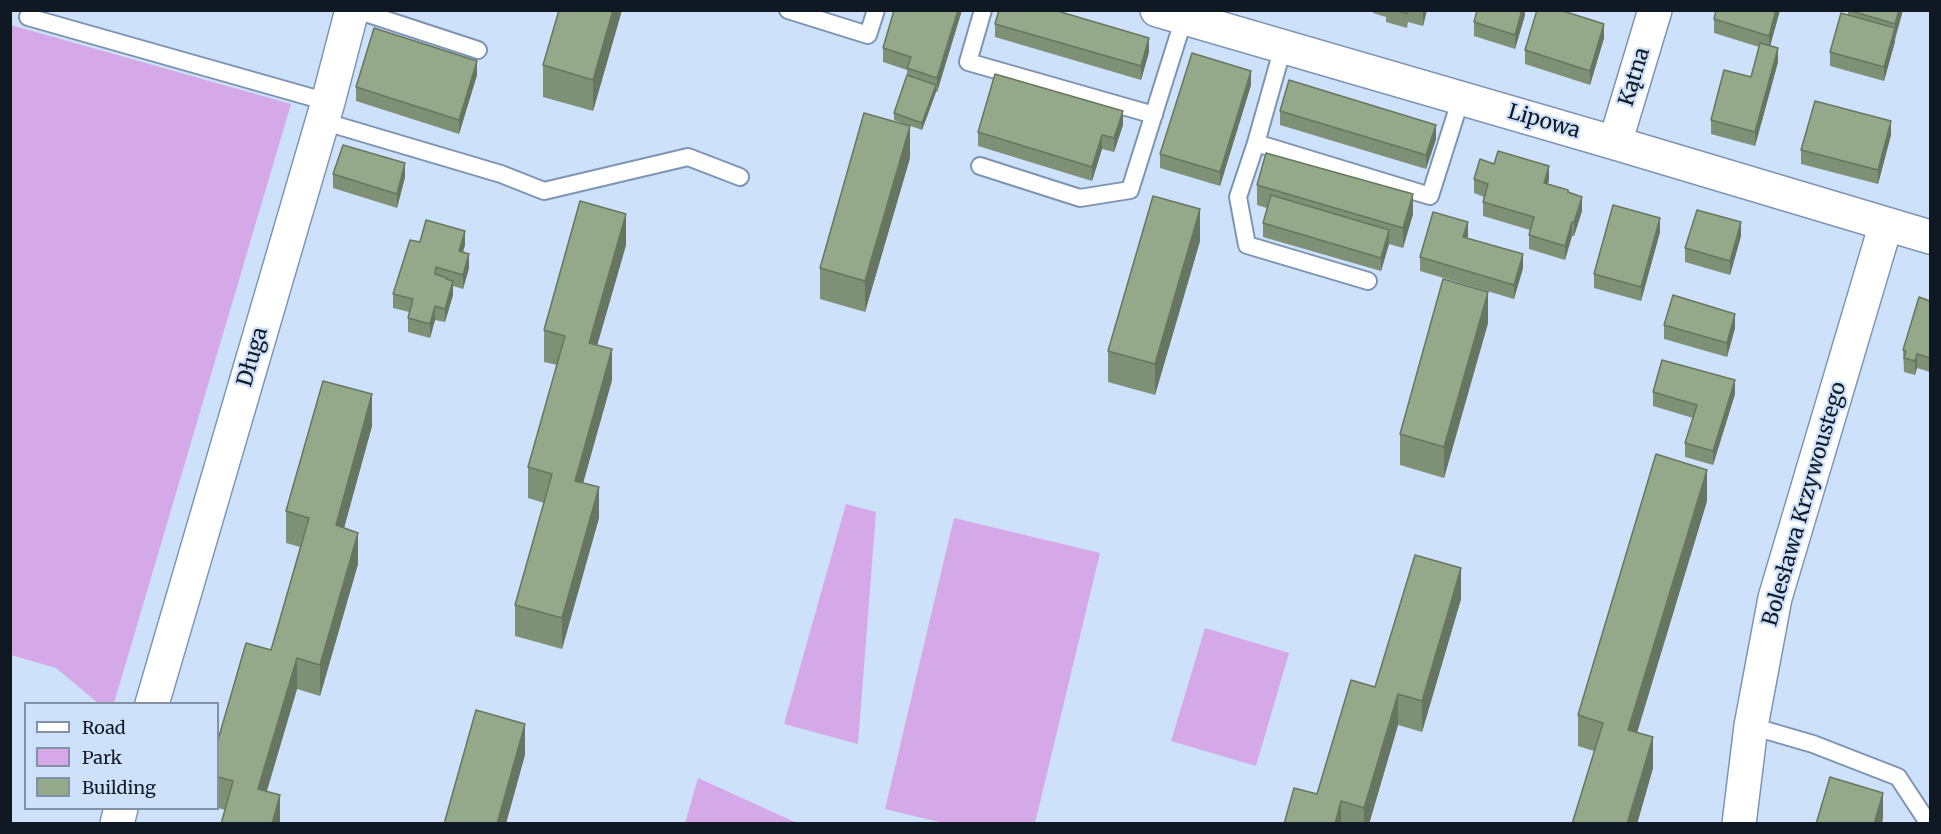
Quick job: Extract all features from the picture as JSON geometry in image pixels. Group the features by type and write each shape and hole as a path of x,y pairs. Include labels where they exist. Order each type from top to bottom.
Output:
{"street":[{"name":"Długa","path":"153,702 354,10"},
{"name":"Kątna","path":"1615,143 1655,10"},
{"name":"Lipowa","path":"1171,14 1930,237"},
{"name":"Bolesława Krzywoustego","path":"1739,824 1751,726 1775,598 1886,224"}],"lane":[{"path":"354,10 478,50"},
{"path":"788,10 868,35 876,10"},
{"path":"983,10 968,62 1154,115"},
{"path":"980,166 1080,198 1130,190 1154,115 1171,14"},
{"path":"28,17 325,111 544,191 688,157 740,177"},
{"path":"1283,47 1238,197 1247,244 1368,281"},
{"path":"1256,143 1430,196 1461,99"},
{"path":"1751,726 1813,744 1898,777 1929,824"}],"green space":[{"path":"11,25 291,104 114,702 97,702 56,668 11,655"},
{"path":"846,504 876,512 858,744 784,724"},
{"path":"954,518 1100,553 1035,823 943,823 885,809"},
{"path":"1205,628 1289,653 1256,766 1171,741"},
{"path":"698,778 797,823 685,823"}],"building":[{"path":"559,10 613,10 593,80 543,65"},
{"path":"894,10 958,10 937,78 907,68 911,57 883,48"},
{"path":"999,10 1054,10 1149,38 1141,66 995,24"},
{"path":"1477,10 1522,10 1515,35 1474,22"},
{"path":"1537,10 1560,10 1604,24 1590,71 1525,50"},
{"path":"1716,10 1776,10 1769,36 1714,19"},
{"path":"1848,10 1899,10 1895,24"},
{"path":"1841,13 1895,28 1884,67 1830,52"},
{"path":"374,28 477,61 459,120 356,87"},
{"path":"1760,43 1778,48 1755,132 1711,120 1724,70 1751,77"},
{"path":"1192,53 1251,71 1220,172 1160,154"},
{"path":"995,74 1123,111 1114,138 1102,135 1092,167 978,132"},
{"path":"907,75 936,85 922,123 894,113"},
{"path":"1289,80 1436,125 1426,155 1280,111"},
{"path":"1815,101 1891,121 1878,170 1801,150"},
{"path":"864,113 910,126 865,281 820,268"},
{"path":"343,145 405,163 397,194 333,174"},
{"path":"1498,151 1549,166 1544,183 1582,197 1565,246 1529,235 1534,217 1483,202 1488,184 1474,179 1480,159 1494,164"},
{"path":"1266,153 1413,194 1403,228 1257,185"},
{"path":"1271,195 1389,230 1381,258 1263,223"},
{"path":"1153,196 1200,209 1155,364 1108,351"},
{"path":"580,201 626,214 589,343 612,349 575,481 599,487 562,618 515,605 552,474 528,467 565,336 544,330"},
{"path":"1613,205 1660,218 1641,287 1594,274"},
{"path":"1697,210 1741,222 1730,261 1685,248"},
{"path":"1433,212 1468,222 1463,237 1523,254 1514,285 1420,257"},
{"path":"426,220 465,231 459,251 469,254 463,275 436,267 435,274 453,281 445,309 435,306 430,324 408,318 413,299 393,294 410,240 420,242"},
{"path":"1443,279 1488,292 1444,447 1400,434"},
{"path":"1673,295 1735,314 1727,343 1664,325"},
{"path":"1919,297 1930,301 1930,358 1917,354 1915,361 1904,358 1906,351 1903,350"},
{"path":"1662,360 1735,380 1713,451 1685,443 1697,405 1653,392"},
{"path":"323,381 372,394 336,525 358,533 320,665 297,658 258,789 280,795 272,824 221,824 233,781 219,777 219,737 246,643 271,650 309,518 286,511"},
{"path":"1656,454 1707,470 1628,730 1653,737 1627,824 1572,824 1603,723 1578,715"},
{"path":"1415,555 1461,568 1422,701 1398,694 1364,808 1341,801 1335,824 1284,824 1294,788 1317,794 1351,680 1375,687"},
{"path":"476,710 525,724 497,824 444,824"},
{"path":"1830,777 1883,793 1874,824 1816,824"}]}
